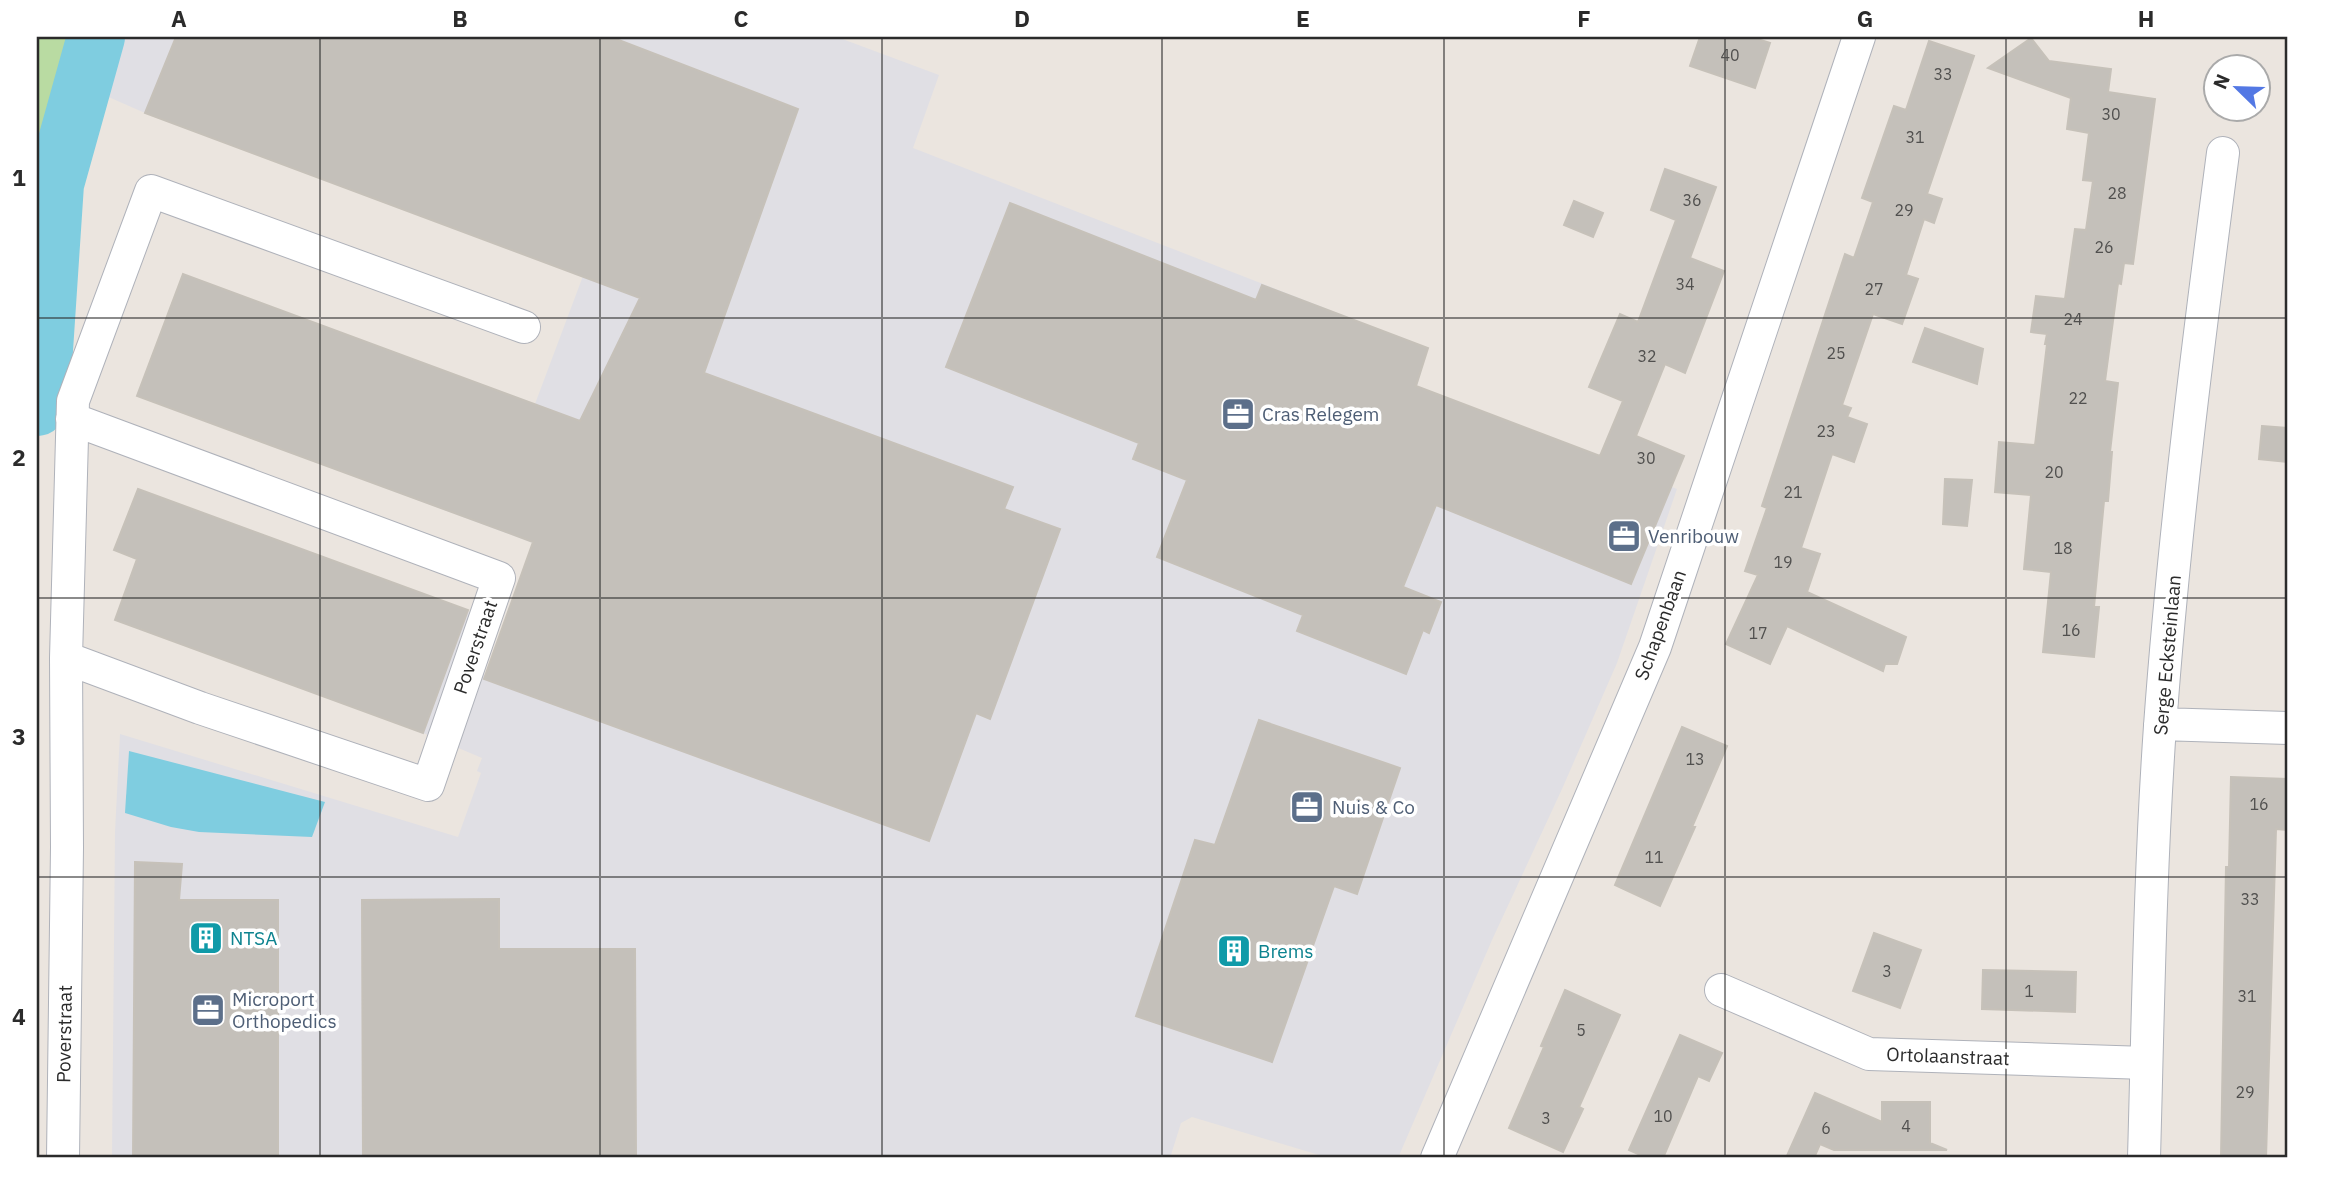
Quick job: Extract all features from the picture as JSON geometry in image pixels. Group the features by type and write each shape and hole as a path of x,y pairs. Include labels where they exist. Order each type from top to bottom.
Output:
{"street":[{"name":"Schapenbaan","path":"1437,1158 1655,647 1859,37"},
{"name":"Serge Ecksteinlaan","path":"2144,1158 2153,855 2160,724 2189,412 2223,153"},
{"name":"Poverstraat","path":"63,1158 67,847 66,658 73,401 151,191 524,327"},
{"name":"Poverstraat","path":"66,658 188,704 428,785 499,578 72,419"},
{"path":"2160,724 2288,728"},
{"name":"Ortolaanstraat","path":"1721,990 1869,1054 2146,1063"}],"shaded area":[{"path":"102,37 837,37 939,75 913,148 1428,348 1417,386 1677,489 1617,663 1492,940 1398,1158 1329,1158 1192,1117 1181,1123 1170,1158 112,1158 115,832 120,734 458,837 481,773 477,771 482,758 423,733 115,620 137,559 114,550 138,489 468,610 485,678 533,543 137,396 183,274 535,404 583,276 145,113 88,88"}],"green space":[{"path":"37,37 73,37 37,247"}],"water":[{"path":"129,751 325,802 312,837 199,832 171,827 125,813"}],"building":[{"path":"176,37 611,37 798,109 704,373 1013,487 1004,509 1060,529 990,719 976,713 929,841 484,679 533,542 137,396 183,274 580,421 640,298 145,113"},
{"path":"1700,37 1751,37 1770,43 1755,88 1690,66"},
{"path":"2031,38 2049,61 2111,69 2108,92 2155,99 2133,264 2124,263 2121,284 2118,283 2105,381 2118,383 2110,452 2108,501 2104,501 2094,607 2099,607 2094,657 2043,652 2051,572 2024,569 2031,495 1995,492 1999,442 2035,445 2047,344 2047,334 2031,332 2036,296 2065,299 2075,229 2086,230 2093,181 2083,180 2089,133 2067,129 2071,98 1988,68"},
{"path":"1929,41 1974,56 1927,194 1942,199 1934,223 1924,219 1906,275 1918,279 1902,324 1873,314 1842,405 1851,408 1847,417 1867,424 1854,462 1832,454 1801,548 1820,554 1807,592 1906,637 1897,664 1885,664 1883,671 1787,626 1770,664 1726,644 1758,575 1745,571 1767,508 1762,506 1845,254 1854,258 1873,202 1862,198 1894,106 1906,110"},
{"name":"Cras Relegem","path":"1665,169 1716,187 1690,258 1724,271 1685,373 1665,364 1636,436 1684,456 1631,584 1436,505 1403,587 1441,602 1429,633 1423,630 1406,674 1297,631 1303,615 1157,557 1187,480 1133,459 1139,443 946,367 1010,203 1256,300 1262,285 1428,348 1416,386 1600,456 1623,401 1589,387 1620,314 1638,322 1676,220 1651,210"},
{"path":"1574,201 1603,213 1593,237 1564,225"},
{"path":"1925,328 1983,349 1977,384 1913,362"},
{"path":"2262,426 2288,428 2288,462 2259,459"},
{"path":"1945,479 1972,480 1967,526 1943,524"},
{"path":"138,489 468,610 423,733 115,620 137,559 114,550"},
{"path":"1259,720 1400,768 1357,894 1334,886 1272,1062 1136,1016 1195,840 1215,845"},
{"path":"1682,727 1727,746 1660,906 1615,885"},
{"path":"2231,777 2288,779 2288,830 2276,829 2266,1158 2221,1158 2226,867 2229,867"},
{"path":"135,862 182,864 179,900 278,900 278,1158 133,1158"},
{"path":"499,899 499,949 635,949 636,1158 363,1158 362,900"},
{"path":"1874,933 1921,950 1900,1008 1853,991"},
{"path":"1983,970 2076,972 2075,1012 1982,1009"},
{"path":"1565,990 1620,1015 1579,1107 1583,1109 1563,1152 1509,1128"},
{"path":"1680,1035 1722,1053 1709,1081 1698,1076 1663,1158 1647,1158 1629,1150"},
{"path":"1815,1093 1882,1122 1882,1102 1930,1102 1930,1143 1947,1150 1834,1150 1820,1144 1814,1158 1786,1158"}],"waterway":[{"path":"37,407 42,380 55,184 96,37"}],"place":[{"name":"Cras Relegem","path":"1238,414"},
{"name":"Venribouw","path":"1624,536"},
{"name":"Nuis & Co","path":"1307,807"},
{"name":"NTSA","path":"206,938"},
{"name":"Brems","path":"1234,951"},
{"name":"Microport Orthopedics","path":"208,1010"}]}
